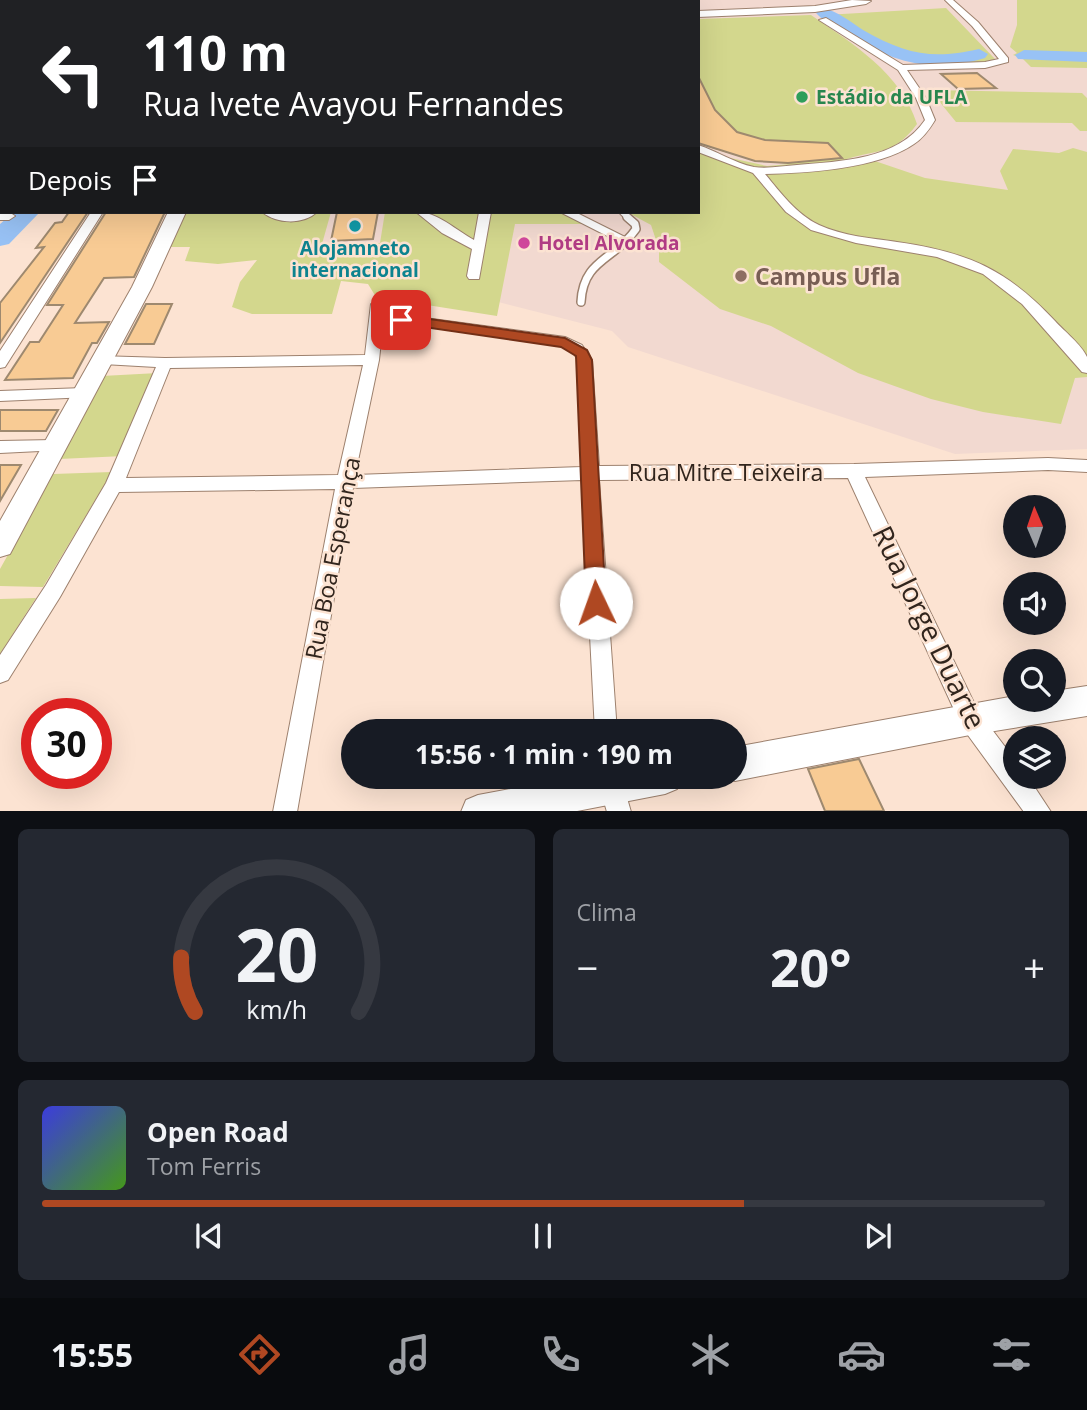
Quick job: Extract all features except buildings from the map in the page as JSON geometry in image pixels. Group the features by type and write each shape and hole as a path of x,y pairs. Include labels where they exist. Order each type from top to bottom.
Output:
{"street":[{"path":"700,12 843,0"},
{"path":"853,0 870,1"},
{"path":"901,68 985,65 1005,60 975,24 949,0"},
{"path":"700,12 814,9 870,1"},
{"path":"700,149 756,170 845,163 886,153 918,137 930,120 901,68 823,20"},
{"path":"756,170 803,220 829,232 916,248 971,263 992,272 1038,314 1087,368"},
{"path":"0,363 96,214"},
{"path":"0,546 142,287 176,214"},
{"path":"274,214 286,218 306,214"},
{"path":"426,214 455,236 478,247"},
{"path":"474,276 485,214"},
{"path":"570,214 626,241"},
{"name":"Rua Boa Esperança","path":"285,811 345,482 372,360 378,304"},
{"path":"376,329 392,321 410,320 571,345 582,353 585,360 589,473 605,719"},
{"path":"103,359 165,363 372,360"},
{"path":"0,673 53,590 114,485 165,363"},
{"path":"0,396 84,393"},
{"path":"0,447 54,446"},
{"name":"Rua Mitre Teixeira","path":"114,485 345,482 589,473 854,471 1048,464 1087,466"},
{"name":"Rua Jorge Duarte","path":"854,471 970,719 1039,811"},
{"path":"747,762 970,719 1087,701"},
{"path":"478,811 613,792"}],"lane":[{"path":"581,302 580,290 590,268 626,241 637,226 624,214"}],"shaded area":[{"name":"Campus Ufla","path":"700,0 1087,0 1087,449 955,454 628,347 612,331 178,220 180,214 700,214"}],"green space":[{"path":"1017,0 1087,0 1087,68 1031,67 1022,58 1013,55 1017,53 1010,47 1017,25"},
{"path":"946,8 995,59 943,64 907,59 861,42 825,15"},
{"path":"811,15 859,49 888,75 910,106 917,124 908,135 891,147 842,161 872,160 925,178 1008,190 1000,171 1013,149 1059,153 1073,148 1087,152 1087,377 1075,378 1061,424 983,412 931,399 858,373 771,326 720,309 659,262 659,249 651,225 631,214 700,214 700,151 767,166 790,164 755,161 700,145 700,19"},
{"path":"930,90 1082,93 1087,98 1087,131 1080,131 1072,123 956,122"},
{"path":"185,214 330,214 322,244 380,243 385,214 571,214 592,224 515,224 497,316 376,297 368,284 341,281 332,314 252,314 232,307 240,282 257,260 218,264 185,261 190,247 169,247"},
{"path":"158,373 124,456 59,459 102,376"},
{"path":"112,472 43,587 0,586 0,569 53,474"},
{"path":"36,598 0,654 0,599"}],"waterway":[{"path":"824,13 878,45 917,59 938,62 979,54"},
{"path":"1024,55 1087,57"},
{"path":"0,238 26,214"}],"place":[{"name":"Estádio da UFLA","path":"802,97"},
{"name":"Alojamneto internacional","path":"355,226"},
{"name":"Hotel Alvorada","path":"524,243"},
{"name":"Campus Ufla","path":"741,276"}],"route":[{"path":"401,320 565,342 582,353 585,360 596,603"}]}
